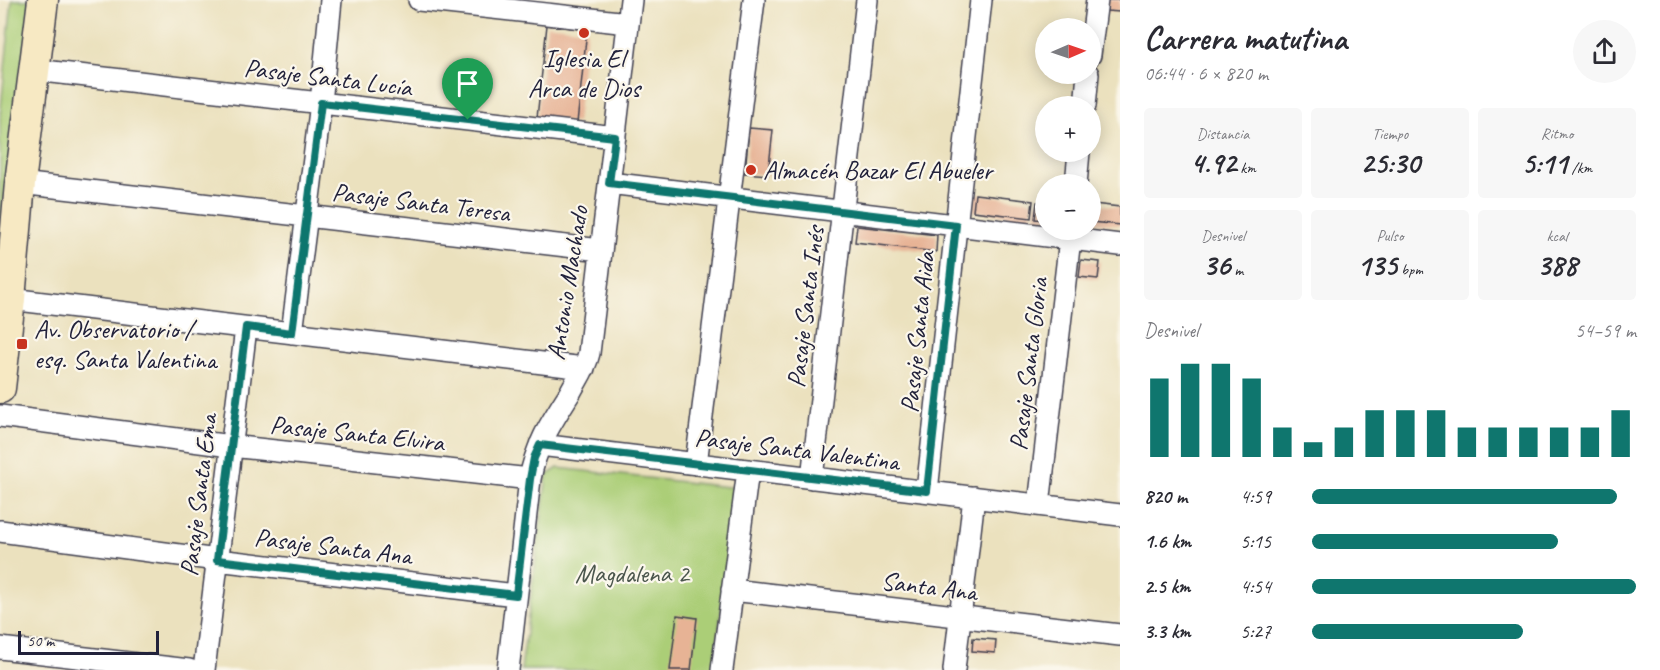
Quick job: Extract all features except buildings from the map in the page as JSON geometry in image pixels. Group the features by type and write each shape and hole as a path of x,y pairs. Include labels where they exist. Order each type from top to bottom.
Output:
{"main road":[{"path":"0,388 20,183 43,0"}],"street":[{"path":"292,333 321,103 331,0"},
{"path":"419,0 628,23"},
{"name":"Antonio Machado","path":"507,670 534,458 584,368 590,344 631,0"},
{"path":"696,464 754,0"},
{"name":"Pasaje Santa Inés","path":"812,478 867,0"},
{"name":"Pasaje Santa Aida","path":"927,491 981,0"},
{"path":"1095,18 1097,0"},
{"name":"Pasaje Santa Lucía","path":"35,70 615,137"},
{"name":"Pasaje Santa Teresa","path":"20,183 601,250"},
{"path":"609,183 956,225 1035,231"},
{"name":"Pasaje Santa Gloria","path":"1039,505 1069,240"},
{"path":"1097,240 1120,245"},
{"path":"10,299 584,368"},
{"name":"Pasaje Santa Ema","path":"204,670 246,327"},
{"name":"Pasaje Santa Elvira","path":"0,416 231,446 530,479"},
{"name":"Pasaje Santa Valentina","path":"540,445 1120,514"},
{"path":"722,670 748,470"},
{"path":"954,670 974,497"},
{"name":"Pasaje Santa Ana","path":"0,531 217,560 516,595"},
{"name":"Santa Ana","path":"732,590 1120,635"},
{"path":"0,648 189,670"}],"green space":[{"path":"12,0 34,0 0,294 0,117"},
{"name":"Magdalena 2","path":"558,468 737,488 714,670 521,670 547,475"}],"place":[{"name":"Iglesia El Arca de Dios","path":"584,33"},
{"name":"Almacén Bazar El Abueler","path":"751,170"},
{"name":"Av. Observatorio / esq. Santa Valentina","path":"22,344"}],"route":[{"path":"321,103 468,120 615,137 609,183 956,225 927,491 540,445 534,458 530,479 516,595 217,560 246,327 292,333 321,103"}]}
